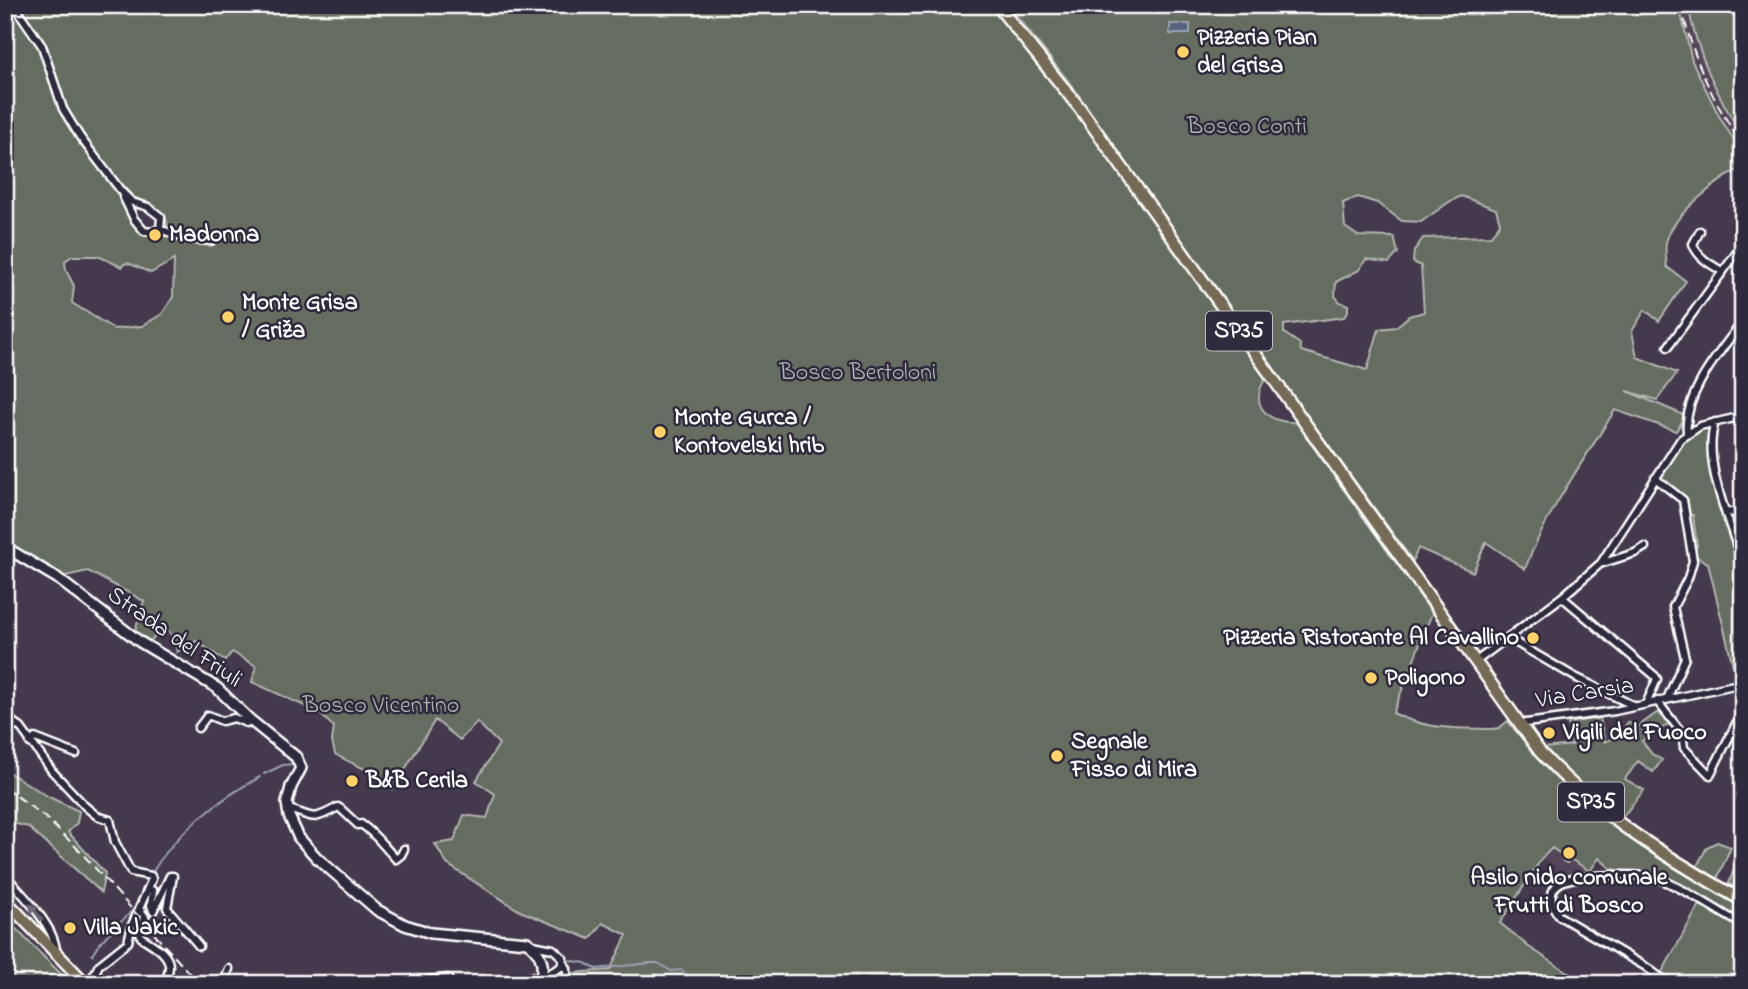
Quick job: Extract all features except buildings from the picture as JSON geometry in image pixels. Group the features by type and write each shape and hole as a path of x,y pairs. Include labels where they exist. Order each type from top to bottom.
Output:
{"main road":[{"name":"SP35","path":"997,5 1079,107 1518,724 1560,774 1598,809 1637,838 1743,901"},
{"name":"Strada del Friuli","path":"5,547 57,578 140,642 209,683 250,720 293,753 301,768 288,795 288,809"},
{"path":"288,809 291,822 303,844 386,916 431,933 512,939 533,945 542,961 539,981"},
{"path":"5,900 88,984"}],"street":[{"path":"14,5 42,46 68,119 121,191 132,202 158,213 162,220 160,229"},
{"path":"121,191 140,229 152,232 160,229 186,239 211,241"},
{"path":"1700,231 1693,244 1696,250 1706,261 1722,271"},
{"path":"1668,347 1743,244"},
{"path":"1687,433 1686,426 1696,389 1743,321"},
{"path":"1475,662 1562,597 1601,564 1676,444 1687,433 1716,422 1743,416"},
{"path":"1716,422 1711,445 1717,481 1742,561"},
{"path":"1655,478 1683,500 1693,561 1688,578 1673,607 1685,658 1667,698"},
{"path":"1727,513 1731,512 1743,518 1737,532 1733,533"},
{"path":"1601,564 1645,547"},
{"path":"1562,597 1655,676 1657,679 1646,704"},
{"path":"1508,638 1575,677 1634,706"},
{"name":"Via Carsia","path":"1518,724 1646,704 1743,682"},
{"name":"Via Carsia","path":"1657,701 1682,733 1684,748 1710,775 1743,710"},
{"path":"198,728 208,715 222,721 234,718 246,723 250,720"},
{"path":"5,716 21,728 30,743 86,807 97,816 110,820 116,842 131,872 151,876 152,879 150,889 132,925 128,942 99,965 88,984"},
{"path":"30,743 35,738 76,754"},
{"path":"288,809 313,818 338,807 358,825 361,824 369,830 396,859 404,849"},
{"path":"1669,984 1652,971 1559,916 1552,902 1553,892 1560,883 1622,874 1644,875 1662,880 1743,925"},
{"path":"5,875 50,930 56,943 56,953"},
{"path":"150,889 153,891 153,911 170,876 173,876 167,908 198,946"},
{"path":"139,910 145,918 141,937 166,957 170,984"},
{"path":"533,945 554,949 563,958 567,975 554,984"},
{"path":"539,981 564,963"},
{"path":"223,984 229,969"},
{"path":"429,984 429,980 448,978"}],"shaded area":[{"path":"1679,5 1688,5 1709,77 1743,137 1743,155 1719,116 1692,61"},
{"name":"Asilo nido comunale Frutti di Bosco","path":"1555,847 1599,858 1590,871 1592,874 1565,878 1553,872 1556,866 1542,858"}],"green space":[{"name":"Bosco Bertoloni","path":"5,5 10,5 15,11 42,52 62,116 123,202 131,221 140,233 166,235 167,225 161,212 124,191 75,125 47,46 19,5 990,5 1093,135 1266,378 1259,397 1264,412 1279,420 1299,422 1306,437 1432,613 1393,713 1418,723 1453,728 1492,729 1499,728 1508,721 1565,785 1637,842 1743,907 1743,922 1660,876 1644,871 1610,868 1599,858 1590,871 1570,859 1567,863 1563,861 1562,855 1552,848 1542,858 1500,923 1529,947 1586,984 561,984 572,973 610,970 627,935 603,923 590,939 520,911 447,864 435,844 454,841 464,815 487,818 495,794 476,781 499,744 477,722 460,740 435,720 393,789 374,774 335,754 332,741 334,727 318,712 252,682 256,666 232,652 225,661 196,641 177,652 175,639 165,627 149,642 135,631 144,601 88,571 61,577 5,543","holes":["72,256 98,256 122,267 128,263 151,273 174,260 173,297 162,314 142,326 114,329 72,303 74,286 66,270 65,261"]},
{"name":"Bosco Conti","path":"1008,5 1679,5 1692,61 1719,116 1743,155 1743,167 1699,198 1672,229 1666,246 1667,267 1686,281 1659,321 1645,310 1632,331 1637,357 1677,373 1657,400 1627,391 1686,416 1676,431 1615,410 1555,507 1525,569 1486,542 1473,572 1418,548 1413,561 1198,266 1077,92","holes":["1461,196 1496,209 1500,223 1491,236 1423,238 1414,251 1413,262 1421,266 1424,312 1409,316 1396,327 1379,329 1367,370 1301,351 1300,344 1284,333 1284,325 1344,317 1348,305 1335,296 1336,282 1359,270 1366,259 1389,263 1398,253 1394,237 1358,236 1345,227 1343,203 1358,197 1377,203 1402,221 1421,222"]},
{"path":"1688,5 1743,5 1743,137 1709,74"},
{"path":"1710,426 1708,446 1715,483 1743,582 1743,679 1736,678 1708,563 1695,556 1694,550 1697,546 1693,515 1689,515 1682,497 1662,479 1661,474 1686,438"},
{"path":"1658,712 1669,724 1642,741 1652,754 1662,760 1653,772 1638,761 1625,779 1644,790 1621,819 1593,797 1543,748 1572,745 1568,723 1600,718 1605,742 1618,736 1628,722 1637,727"},
{"path":"5,770 49,797 79,811 77,823 68,832 105,873 101,892 28,827 5,821"},
{"path":"1717,842 1731,847 1717,879 1697,866 1707,847"},
{"path":"1738,858 1743,859 1743,892 1729,883"},
{"path":"1700,904 1743,929 1743,984 1674,984 1662,972"},
{"path":"5,918 72,984 20,984 5,968"}],"water":[{"path":"1170,24 1190,24 1190,34 1170,34"}],"waterway":[{"path":"264,774 283,765 296,764"},
{"path":"152,873 173,844 199,818 260,777"},
{"path":"92,955 139,902"},
{"path":"568,960 585,963 596,969 658,963 671,971 681,970 699,984"},
{"path":"509,984 533,971"}],"railway":[{"path":"1681,5 1705,78 1722,113 1743,145"},
{"path":"5,787 47,819 79,850 199,984"}],"place":[{"name":"Pizzeria Pian del Grisa","path":"1183,52"},
{"name":"Madonna","path":"155,235"},
{"name":"Monte Grisa / Griža","path":"228,317"},
{"name":"Monte Gurca / Kontovelski hrib","path":"660,432"},
{"name":"Pizzeria Ristorante Al Cavallino","path":"1533,638"},
{"name":"Poligono","path":"1371,678"},
{"name":"Vigili del Fuoco","path":"1549,733"},
{"name":"Segnale Fisso di Mira","path":"1057,756"},
{"name":"B&B Cerila","path":"352,781"},
{"name":"Asilo nido comunale Frutti di Bosco","path":"1569,853"},
{"name":"Villa Jakic","path":"70,928"}],"park label":[{"name":"Bosco Vicentino","path":"381,706"}]}
